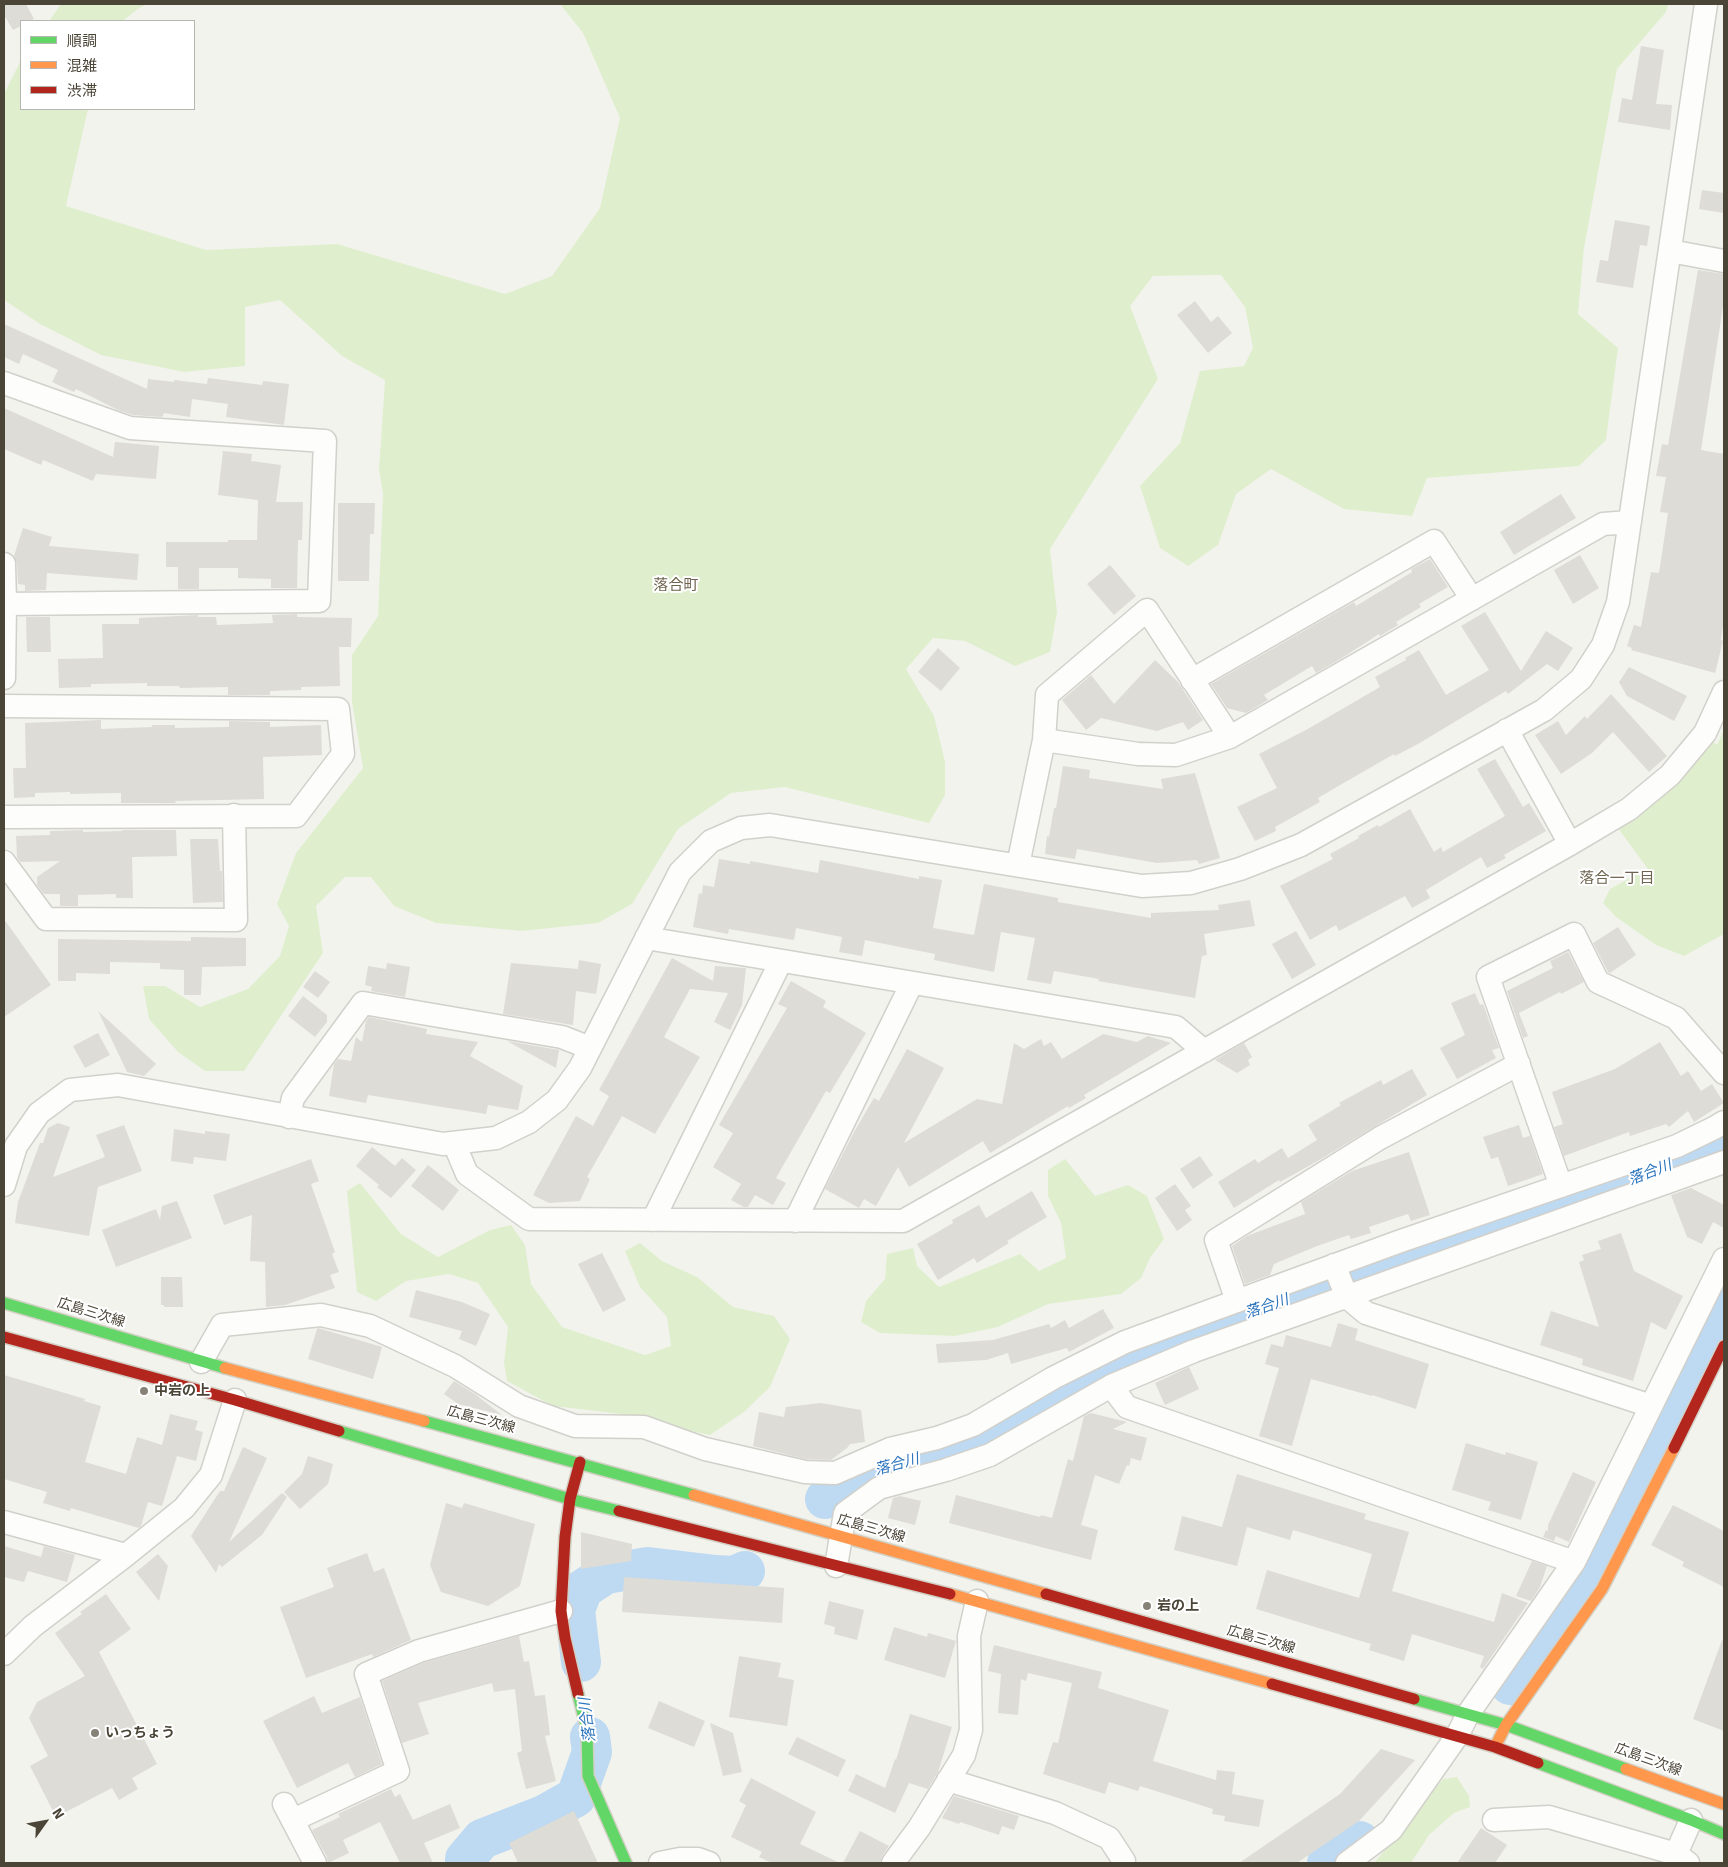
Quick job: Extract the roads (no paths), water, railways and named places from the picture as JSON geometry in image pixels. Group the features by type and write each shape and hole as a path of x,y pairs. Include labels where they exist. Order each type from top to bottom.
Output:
{"main road":[{"name":"広島三次線","path":"4,1302 201,1362 580,1462 1506,1725 1724,1804"},
{"path":"4,1337 235,1400 570,1499 976,1601 1457,1736 1494,1747 1692,1820 1724,1834"},
{"path":"1494,1747 1506,1725 1602,1589 1640,1517 1724,1346"},
{"path":"580,1462 570,1499 565,1537 561,1611 565,1638 587,1730 588,1776 626,1863"}],"street":[{"path":"4,1185 16,1146 39,1113 70,1090 118,1085 443,1144 496,1138 529,1122 557,1100 580,1068 680,872 711,841 741,828 770,825 1142,886 1191,883 1240,869 1301,845 1544,710 1581,679 1602,645 1618,602 1706,4"},
{"path":"1670,252 1724,261"},
{"path":"4,383 130,428 325,441 319,601 5,604"},
{"path":"1044,740 1138,754 1176,755 1230,737 1603,524 1630,522"},
{"path":"1192,680 1434,541 1472,599"},
{"path":"4,564 4,678"},
{"path":"1018,865 1044,740 1047,694 1147,610 1230,737"},
{"path":"454,1143 467,1174 529,1219 903,1221 1629,809 1670,775 1704,733 1724,692"},
{"path":"4,706 338,709 343,754 296,816 4,817"},
{"path":"1508,730 1570,844"},
{"path":"4,862 46,919 236,920 234,815"},
{"path":"1561,1186 1488,977 1574,934 1598,982 1676,1018 1724,1073"},
{"path":"646,938 1176,1027 1204,1051"},
{"path":"653,1220 780,961"},
{"path":"795,1220 912,983"},
{"path":"289,1116 293,1098 362,1003 562,1037 590,1048"},
{"path":"1237,1301 1216,1240 1380,1138 1519,1064"},
{"path":"836,1566 845,1513 879,1488 946,1470 990,1455 1111,1386 1194,1351 1340,1280 1561,1186 1677,1146 1724,1122"},
{"path":"201,1362 222,1325 321,1315 370,1326 455,1366 518,1406 575,1426 644,1427 705,1449 805,1472 834,1473 890,1449 937,1438 973,1425 1053,1378 1125,1342 1237,1301 1340,1280 1724,1162"},
{"path":"1347,1863 1391,1830 1457,1736 1468,1714 1574,1562 1651,1406 1718,1286 1724,1260"},
{"path":"1340,1280 1366,1313 1651,1406"},
{"path":"1111,1386 1127,1407 1574,1562"},
{"path":"4,1654 34,1626 184,1508 211,1475 235,1400"},
{"path":"4,1522 126,1555"},
{"path":"893,1863 919,1828 964,1755 971,1730 969,1636 976,1601"},
{"path":"315,1863 288,1812 398,1771 366,1674 419,1650 561,1611"},
{"path":"948,1780 1055,1813 1109,1838 1124,1863"},
{"path":"1494,1820 1549,1817 1682,1858 1692,1820"},
{"path":"660,1863 680,1858 698,1859 709,1863"}],"waterway":[{"name":"落合川","path":"825,1499 865,1473 896,1463 970,1445 1050,1398 1126,1360 1205,1328 1651,1174 1724,1143"},
{"path":"1510,1685 1584,1576 1614,1524 1724,1296"},
{"name":"落合川","path":"581,1662 575,1610 583,1589 606,1574 648,1567 734,1576 745,1571"},
{"name":"落合川","path":"465,1863 465,1859 482,1839 544,1815 576,1797 592,1752 590,1737"},
{"path":"1327,1863 1360,1841"}],"place":[{"name":"中岩の上","path":"144,1391"},
{"name":"岩の上","path":"1147,1606"},
{"name":"いっちょう","path":"95,1733"}],"district":[{"name":"落合町","path":"676,586"},
{"name":"落合一丁目","path":"1617,879"}]}
